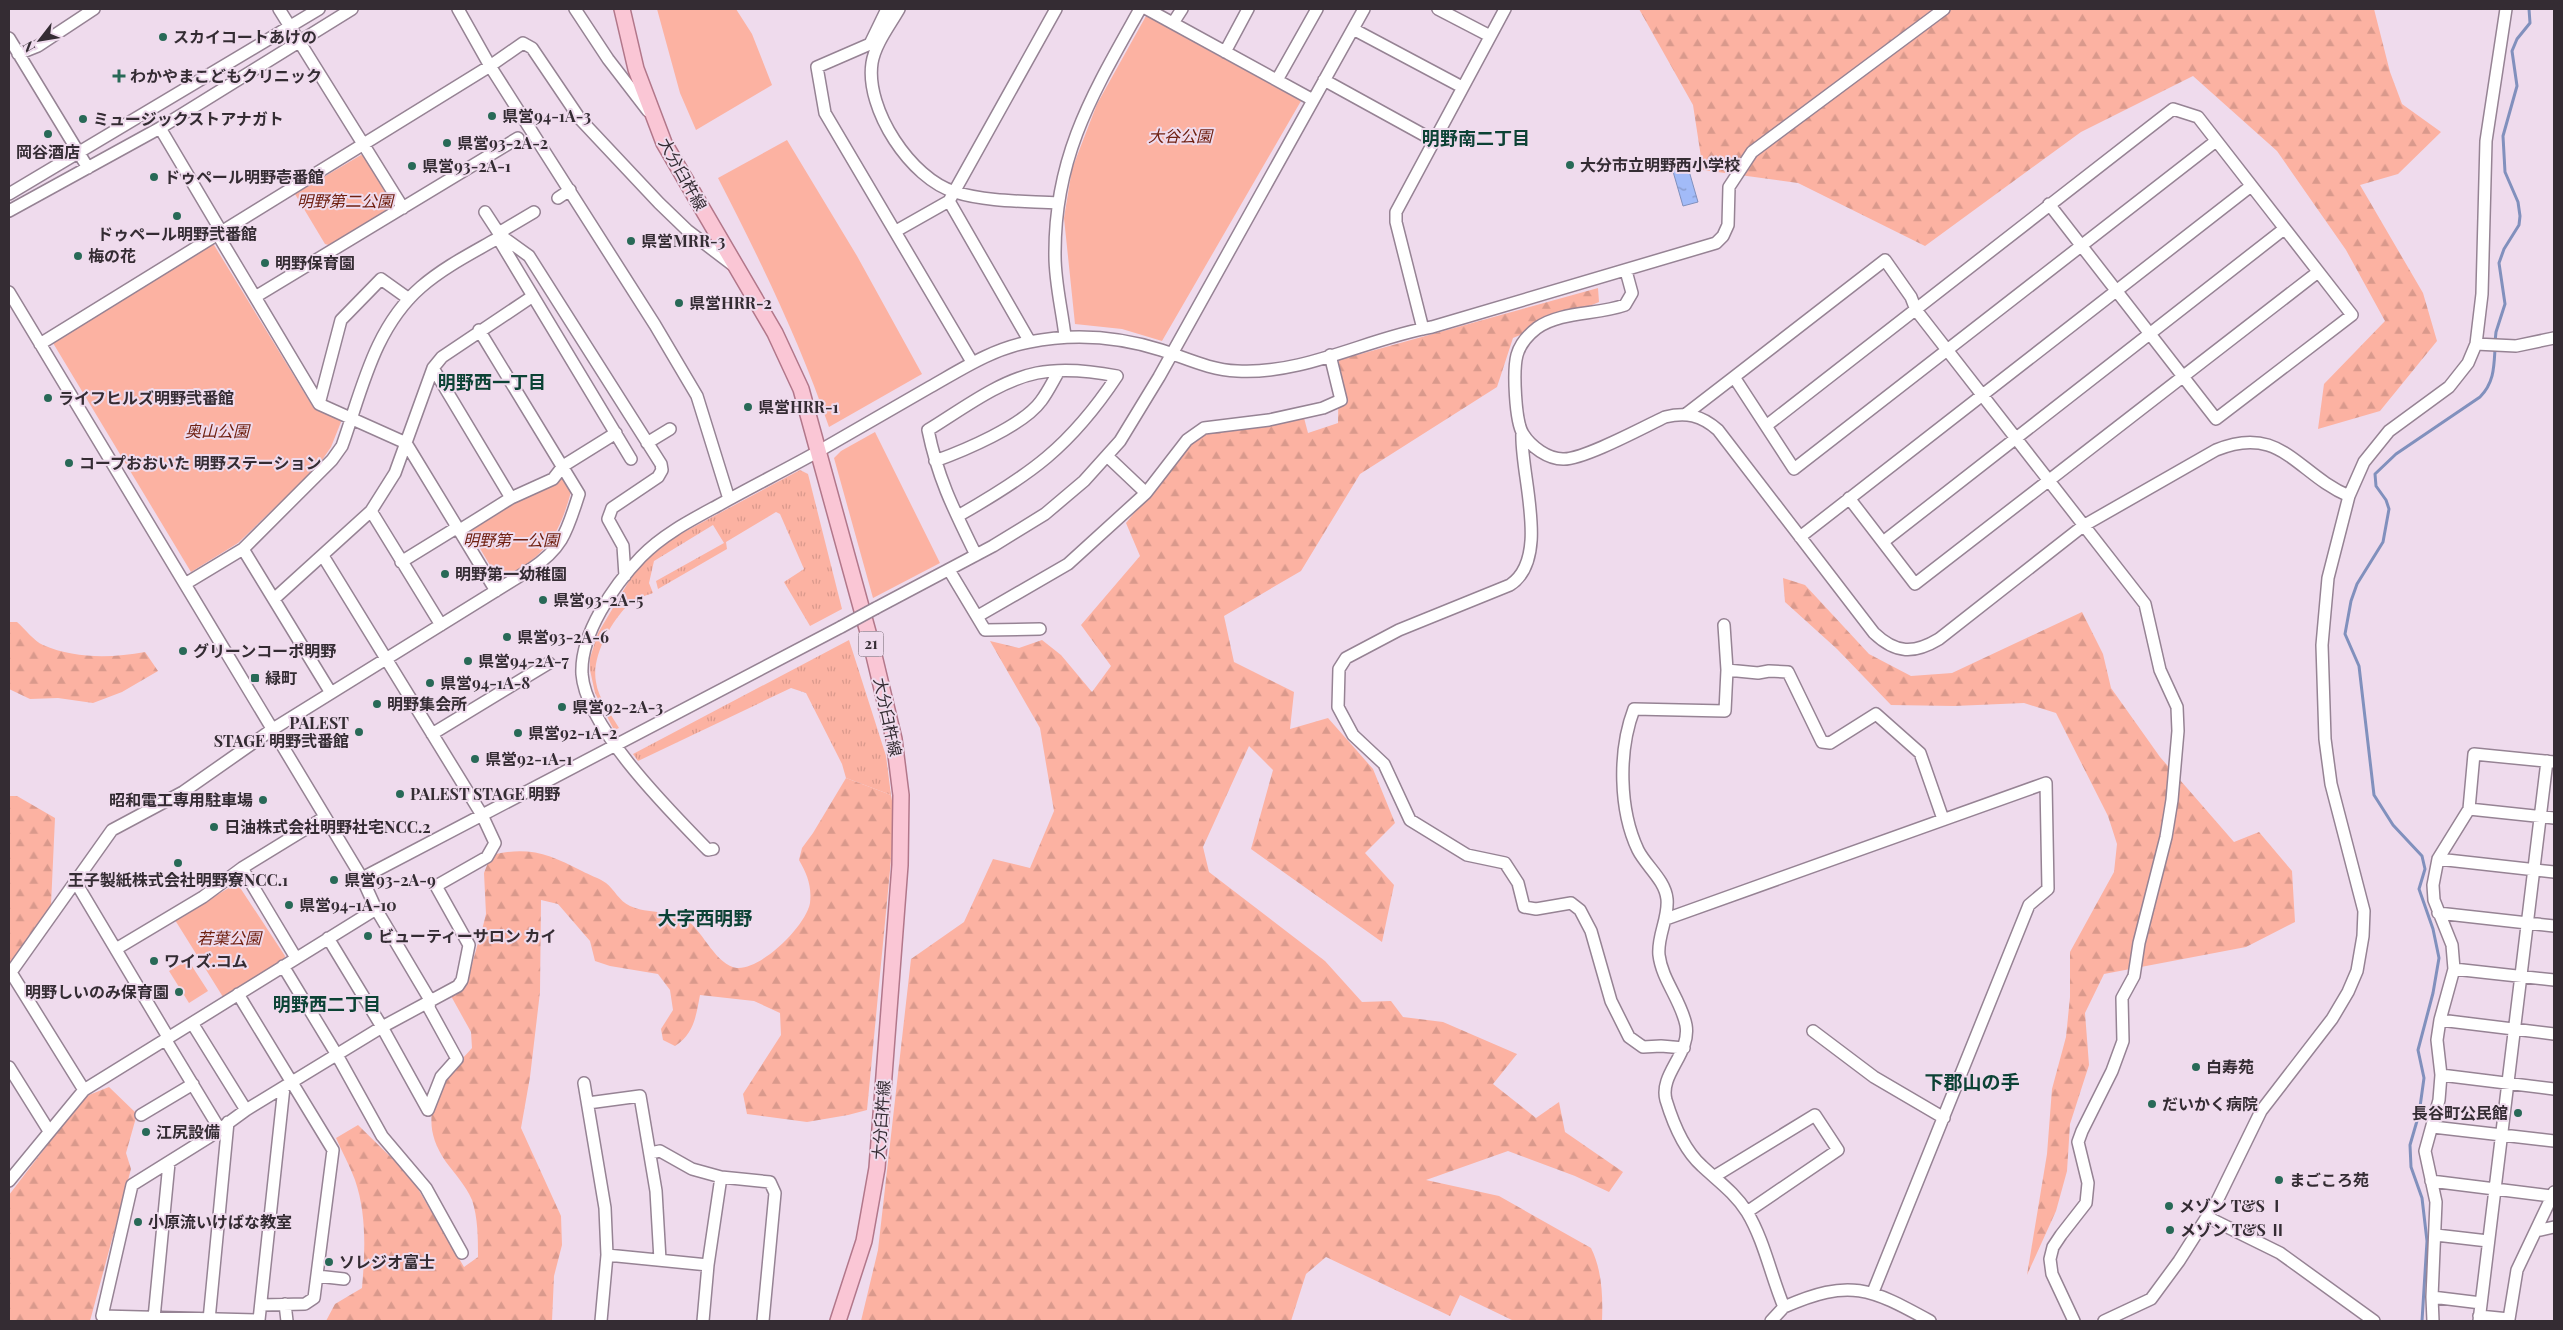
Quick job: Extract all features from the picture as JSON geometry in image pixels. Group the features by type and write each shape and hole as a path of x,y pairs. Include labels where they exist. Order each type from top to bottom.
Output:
{"main road":[{"name":"大分臼杵線","path":"622,9 636,69 652,115 677,165 791,365 806,405 890,714 901,795 900,865 877,1168 864,1241 838,1321"}],"street":[{"path":"18,54 38,46 94,9"},
{"path":"279,9 365,144 402,208"},
{"path":"9,194 318,9"},
{"path":"9,211 160,128 352,9"},
{"path":"458,9 490,66 570,190 697,396 729,499"},
{"path":"575,9 608,59 652,115"},
{"path":"887,9 873,46 872,77 876,98 889,130 911,162 952,197 1030,342"},
{"path":"899,9 873,46 817,67 825,114 972,362"},
{"path":"896,231 952,197 1056,9"},
{"path":"1065,336 1055,259 1058,203 1066,159 1079,123 1140,9"},
{"path":"1147,9 1313,100"},
{"path":"1174,23 1182,9"},
{"path":"1225,52 1248,9"},
{"path":"1277,80 1317,9"},
{"path":"362,878 949,570 1045,514 1084,480 1107,456 1136,417 1364,9"},
{"path":"1438,9 1490,36"},
{"path":"1422,329 1395,215 1398,203 1505,9"},
{"path":"713,849 708,850 614,746 585,686 583,661 591,629 625,576 642,556 656,544 692,520 818,451 972,362 995,352 1030,342 1065,336 1125,340 1171,353 1212,368 1240,371 1271,370 1626,271 1716,243 1723,236 1728,225 1729,187 1752,152 1944,9"},
{"path":"2104,1321 2151,1299 2207,1217 2270,1097 2332,1019 2348,992 2361,956 2364,911 2331,784 2322,688 2322,645 2328,578 2349,496 2356,477 2375,446 2405,418 2435,399 2449,387 2480,345 2486,141 2506,9"},
{"path":"1353,28 1462,87"},
{"path":"9,38 88,168"},
{"path":"40,344 365,144 490,66 523,43 532,48 580,119 659,204 738,270"},
{"path":"1324,80 1433,140"},
{"path":"1766,426 1916,310 2049,204 2173,108 2198,117 2352,316 2216,419 2049,204"},
{"path":"160,128 221,231 222,240 319,404 406,443 496,591"},
{"path":"255,297 518,138"},
{"path":"1734,377 1794,470 2216,141"},
{"path":"1800,537 2251,186"},
{"path":"558,198 570,190"},
{"path":"952,197 1058,203"},
{"path":"485,212 533,296 632,459"},
{"path":"185,584 243,549 332,460 342,446 380,342 391,322 409,299 445,269 534,212"},
{"path":"1883,542 2284,229"},
{"path":"499,236 529,256 661,464 662,470 658,477 612,508 608,519 623,546 625,576"},
{"path":"1686,414 1885,260 1911,297 1916,310 2145,604 2160,670 2177,707 2178,731 2172,800 2166,837 2134,976 2122,998 2123,1042 2105,1086 2082,1130 2078,1142 2088,1184 2086,1203 2053,1247 2050,1259 2052,1274 2074,1321"},
{"path":"1626,271 1632,293 1624,305 1549,321 1524,341 1518,354 1516,373 1519,423 1522,433 1521,452 1531,525 1529,558 1522,574 1510,585 1399,630 1346,658 1339,669 1339,712 1358,740 1384,764 1410,820 1467,856 1505,863 1518,883 1524,907 1536,909 1571,903 1579,908 1596,948 1611,1001 1632,1041 1643,1047 1667,1046 1684,1048"},
{"path":"1849,498 1915,584 2318,272"},
{"path":"319,404 342,320 381,279 409,299"},
{"path":"9,292 326,817 430,1000 429,1008 457,1059 441,1077 428,1110 382,1027 328,938"},
{"path":"274,599 371,511 395,473 433,368 450,350 533,296"},
{"path":"84,1090 9,973 112,830 183,792 273,729 387,660 545,560 563,539 579,494 479,330"},
{"path":"2480,345 2529,345 2554,338"},
{"path":"978,616 1068,564 1146,493 1187,440 1204,428 1269,420 1323,408 1341,400 1330,355"},
{"path":"433,368 511,498"},
{"path":"958,516 1014,482 1047,459 1072,436 1096,408 1117,376 1090,371 1059,371 1035,374 1010,383 928,430 935,462 944,489 976,555"},
{"path":"935,462 973,447 1016,422 1040,403 1059,371"},
{"path":"1522,433 1530,443 1546,454 1563,459 1572,458 1665,417 1686,414 1700,417 1718,430 1874,633 1885,644 1901,649 1916,650 1927,646 1947,633 2084,526 2216,450 2233,443 2250,441 2264,443 2281,450 2335,491 2349,496"},
{"path":"647,443 670,429"},
{"path":"401,562 453,530 459,529 511,498 553,479 563,466 616,433"},
{"path":"1107,456 1146,493"},
{"path":"371,511 441,625"},
{"path":"243,549 331,693"},
{"path":"288,1085 259,1320 102,1316 132,1185 209,1137 246,1110 382,1027 458,986 462,980 469,945 436,886 487,857 495,843 482,815 323,556"},
{"path":"949,570 985,630 1040,628"},
{"path":"1724,625 1727,670 1725,711 1634,709 1622,766 1625,800 1632,831 1639,850 1660,882 1667,898 1666,919 1659,952 1661,965 1676,994 1686,1026 1684,1048 1664,1086 1666,1099 1685,1146 1702,1166 1737,1198 1747,1212 1755,1227 1784,1307"},
{"path":"432,734 549,663"},
{"path":"1727,670 1758,673 1769,671 1788,672 1822,742 1830,743 1876,714 1920,753 1943,820"},
{"path":"2430,1181 2495,1189 2553,1194 2516,1270 2510,1319 2479,1319 2495,1189 2501,1135 2508,1083 2533,870 2550,762 2474,754 2470,809 2438,860 2433,885 2434,900 2452,945 2454,969 2440,1020 2437,1053 2441,1075 2440,1100 2426,1151 2430,1181 2436,1202 2432,1297 2434,1321"},
{"path":"1666,919 2046,783 2048,889 2029,905 1873,1292"},
{"path":"2470,809 2554,818"},
{"path":"116,948 202,898 242,868 326,817"},
{"path":"2438,860 2554,872"},
{"path":"242,868 296,958"},
{"path":"75,881 168,1037 167,1042 193,1084 223,1125 209,1320"},
{"path":"10,1175 84,1090 376,908"},
{"path":"2438,912 2554,926"},
{"path":"282,966 337,1055 382,1136 426,1188 462,1253"},
{"path":"2454,969 2554,980"},
{"path":"238,994 288,1085 333,1150 314,1298 304,1304 261,1305"},
{"path":"2440,1020 2554,1034"},
{"path":"192,1023 246,1110"},
{"path":"1813,1031 1874,1077 1944,1118"},
{"path":"9,1067 49,1131"},
{"path":"2441,1075 2554,1089"},
{"path":"584,1082 605,1208 607,1255 602,1321 608,1321"},
{"path":"141,1115 193,1084"},
{"path":"588,1103 640,1096 650,1153 660,1233 660,1260"},
{"path":"1715,1176 1815,1115 1838,1150 1747,1212"},
{"path":"2433,1127 2554,1141"},
{"path":"650,1153 660,1150 692,1169 721,1177 770,1182 775,1193 763,1321"},
{"path":"154,1318 168,1163"},
{"path":"703,1321 708,1265 721,1177"},
{"path":"2207,1217 2280,1253 2359,1317 2374,1321"},
{"path":"2536,1231 2554,1227"},
{"path":"2436,1235 2488,1241"},
{"path":"607,1255 708,1265"},
{"path":"317,1276 344,1279"},
{"path":"1771,1321 1784,1307 1822,1292 1848,1288 1873,1292 1930,1321"},
{"path":"2432,1297 2481,1303"},
{"path":"285,1304 287,1321"}],"green space":[{"path":"657,9 736,9 752,34 772,85 696,130 680,93"},
{"path":"1639,9 2374,9 2390,72 2402,104 2441,132 2398,174 2360,185 2423,293 2437,341 2380,411 2318,429 2324,384 2385,321 2346,250 2277,151 2193,76 2081,132 1925,246 1798,183 1703,170 1693,105"},
{"name":"大谷公園","path":"1146,16 1301,101 1162,341 1122,329 1075,324 1064,218 1072,169 1097,104"},
{"path":"787,140 857,256 922,374 829,427 805,362 778,300 718,178"},
{"name":"明野第二公園","path":"361,155 370,158 397,207 332,246 325,244 295,194"},
{"name":"奥山公園","path":"206,244 214,245 313,407 339,418 341,422 331,447 318,466 238,543 191,572 50,338"},
{"path":"1598,288 1599,302 1513,338 1497,387 1360,474 1301,571 1224,616 1234,662 1294,692 1290,729 1328,718 1373,769 1395,823 1365,853 1394,885 1382,942 1251,849 1273,770 1249,746 1203,847 1209,872 1325,961 1362,1002 1391,1001 1403,1017 1443,1022 1517,1054 1493,1084 1536,1118 1559,1102 1565,1132 1623,1172 1609,1192 1575,1176 1508,1151 1426,1180 1499,1196 1591,1248 1598,1265 1601,1283 1602,1321 1514,1321 1460,1295 1450,1316 1326,1257 1306,1274 1291,1321 861,1321 878,1250 911,959 964,922 993,859 1030,868 1054,811 1040,728 990,641 1019,648 1042,640 1061,655 1092,692 1111,666 1081,625 1140,556 1126,523 1181,455 1204,431 1303,414 1308,433 1338,423 1339,360"},
{"path":"875,432 940,563 873,598 834,458 841,451"},
{"path":"800,470 808,474 842,609 810,626 784,582 804,569 780,514 776,512 726,542 727,549 658,589 656,581 724,543 713,525 654,561 649,583 653,593 637,599 628,605 609,630 599,651 595,672 597,688 602,700 619,728 614,730 595,693 590,670 590,658 598,633 632,576 646,560 673,538"},
{"name":"明野第一公園","path":"563,476 572,488 567,506 555,534 539,554 500,582 469,530 557,477"},
{"path":"1783,578 1805,585 1869,654 1911,676 1952,673 2082,612 2103,654 2111,688 2160,757 2234,842 2259,832 2292,871 2295,922 2246,947 2104,974 2085,1013 2089,1065 2070,1124 2067,1171 2056,1211 2027,1275 2047,1154 2052,1089 2066,1037 2070,997 2070,952 2114,872 2117,844 2108,816 2056,713 2024,703 1954,706 1891,705 1837,649 1785,602"},
{"path":"9,622 17,622 43,645 68,653 107,656 145,652 158,671 122,692 93,703 58,698 30,699 9,689"},
{"path":"849,640 886,756 891,795 846,778 842,764 806,693 791,688 638,761 633,754"},
{"path":"846,778 891,795 895,818 867,1110 807,1122 747,1114 743,1094 781,1035 780,1013 754,1001 700,995 693,1024 686,1036 675,1046 663,1040 661,1029 673,1010 670,990 658,974 610,966 595,961 590,941 558,904 541,900 540,992 530,1077 521,1128 561,1216 562,1245 554,1276 552,1321 326,1321 335,1304 362,1288 364,1247 362,1207 355,1180 336,1138 358,1125 411,1177 464,1267 478,1257 477,1221 472,1200 464,1185 446,1162 437,1145 432,1130 432,1115 441,1087 472,1048 471,1032 451,996 467,981 483,926 486,914 484,873 491,855 517,851 538,853 559,860 603,881 630,906 675,915 688,921 723,961 737,968 747,967 758,962 781,945 807,912 810,903 810,886 807,875 799,860 802,848"},
{"path":"9,796 17,796 55,818 51,905 9,965"},
{"name":"若葉公園","path":"237,883 285,956 284,961 223,997 175,920"},
{"path":"188,960 208,991 189,1003 169,971"},
{"path":"109,1087 137,1114 126,1153 131,1169 90,1321 9,1321 9,1195 84,1097"}],"water":[{"path":"1687,164 1698,202 1683,206 1672,168"}],"waterway":[{"path":"2495,342 2496,332 2505,304 2499,263 2504,249 2519,225 2520,216 2518,202 2505,172 2503,136 2517,86 2512,51 2517,39 2530,23 2529,9"},
{"path":"2422,1321 2427,1241 2422,1198 2411,1167 2410,1145 2419,1114 2424,1078 2418,1050 2433,993 2439,958 2433,929 2419,889 2425,869 2422,856 2393,825 2374,795 2359,666 2345,634 2351,601 2357,584 2383,542 2389,509 2386,500 2376,486 2375,474 2396,454 2485,392 2494,368 2495,349"}],"place":[{"name":"スカイコートあけの","path":"163,37"},
{"name":"わかやまこどもクリニック","path":"119,76"},
{"name":"県営94-1A-3","path":"492,116"},
{"name":"ミュージックストアナガト","path":"83,119"},
{"name":"岡谷酒店","path":"48,134"},
{"name":"県営93-2A-2","path":"447,143"},
{"name":"大分市立明野西小学校","path":"1570,165"},
{"name":"県営93-2A-1","path":"412,166"},
{"name":"ドゥペール明野壱番館","path":"154,177"},
{"name":"ドゥペール明野弐番館","path":"177,216"},
{"name":"県営MRR-3","path":"631,241"},
{"name":"梅の花","path":"78,256"},
{"name":"明野保育園","path":"265,263"},
{"name":"県営HRR-2","path":"679,303"},
{"name":"ライフヒルズ明野弐番館","path":"48,398"},
{"name":"県営HRR-1","path":"748,407"},
{"name":"コープおおいた 明野ステーション","path":"69,463"},
{"name":"明野第一幼稚園","path":"445,574"},
{"name":"県営93-2A-5","path":"543,600"},
{"name":"県営93-2A-6","path":"507,637"},
{"name":"グリーンコーポ明野","path":"183,651"},
{"name":"県営94-2A-7","path":"468,661"},
{"name":"緑町","path":"255,678"},
{"name":"県営94-1A-8","path":"430,683"},
{"name":"明野集会所","path":"377,704"},
{"name":"県営92-2A-3","path":"562,707"},
{"name":"PALEST STAGE 明野弐番館","path":"359,732"},
{"name":"県営92-1A-2","path":"518,733"},
{"name":"県営92-1A-1","path":"475,759"},
{"name":"PALEST STAGE 明野","path":"400,794"},
{"name":"昭和電工専用駐車場","path":"263,800"},
{"name":"日油株式会社明野社宅NCC.2","path":"214,827"},
{"name":"王子製紙株式会社明野寮NCC.1","path":"178,863"},
{"name":"県営93-2A-9","path":"334,880"},
{"name":"県営94-1A-10","path":"289,905"},
{"name":"ビューティーサロン カイ","path":"368,936"},
{"name":"ワイズ.コム","path":"154,961"},
{"name":"明野しいのみ保育園","path":"179,992"},
{"name":"白寿苑","path":"2196,1067"},
{"name":"だいかく病院","path":"2152,1104"},
{"name":"長谷町公民館","path":"2518,1113"},
{"name":"江尻設備","path":"146,1132"},
{"name":"まごころ苑","path":"2279,1180"},
{"name":"メゾン T&S Ⅰ","path":"2169,1206"},
{"name":"小原流いけばな教室","path":"138,1222"},
{"name":"メゾン T&S Ⅱ","path":"2170,1230"},
{"name":"ソレジオ富士","path":"329,1262"}],"district":[{"name":"明野南二丁目","path":"1476,139"},
{"name":"明野西一丁目","path":"492,383"},
{"name":"大字西明野","path":"705,918"},
{"name":"明野西二丁目","path":"327,1005"},
{"name":"下郡山の手","path":"1972,1082"}]}
